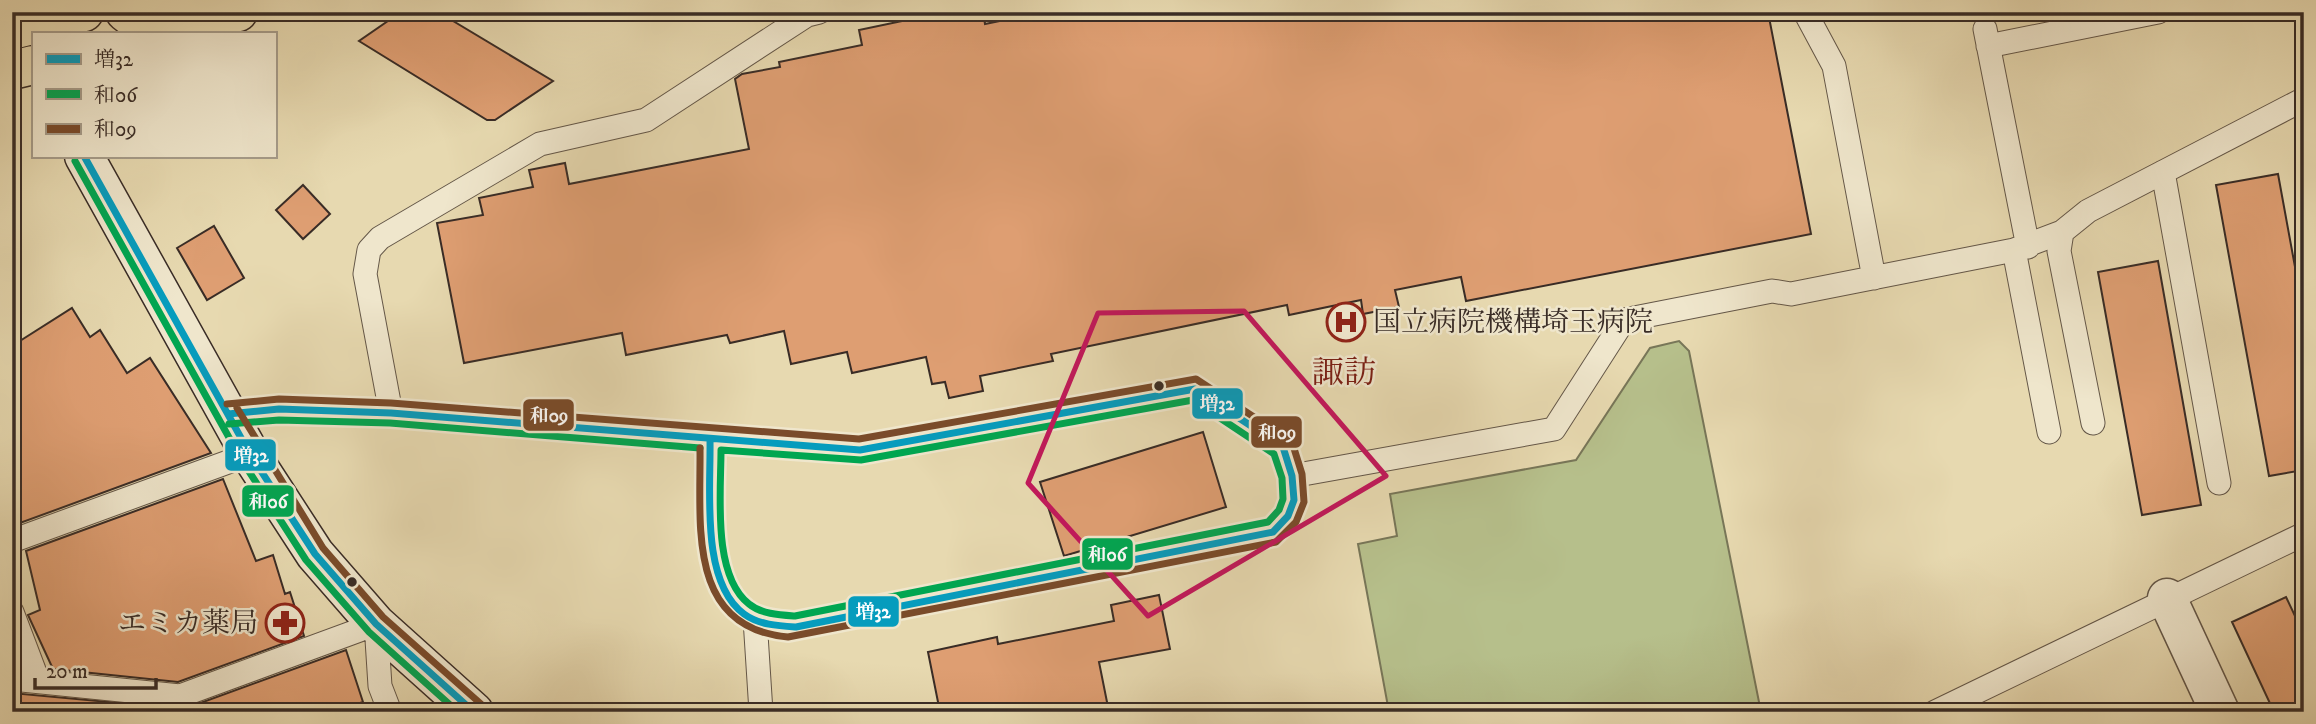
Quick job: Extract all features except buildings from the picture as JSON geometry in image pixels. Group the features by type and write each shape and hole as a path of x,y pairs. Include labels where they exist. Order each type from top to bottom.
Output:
{"main road":[{"path":"12,30 84,12"},
{"path":"125,12 139,23 165,31 238,12"}],"street":[{"path":"85,158 250,454 315,554 376,624 474,712"},
{"path":"2167,598 2220,712"}],"lane":[{"path":"391,413 365,274 369,250 380,238 540,144 646,120 807,15 820,12"},
{"path":"1805,12 1835,66 1874,278"},
{"path":"2049,432 1986,37 2158,12"},
{"path":"1292,476 1554,429 1625,320 1772,291 1791,294 2021,248 2062,232 2088,211 2304,99"},
{"path":"2163,172 2219,483"},
{"path":"2062,232 2059,251 2092,423"},
{"path":"228,414 279,409 391,413 860,450 1195,389 1283,447 1292,476 1294,500 1288,516 1273,532 796,627 767,625 742,613 724,593 714,560 710,440"},
{"path":"12,541 250,454"},
{"path":"1935,712 2304,534"},
{"path":"12,612 34,670 23,680"},
{"path":"755,619 761,712"},
{"path":"23,680 180,696 376,624 380,686 390,712"}],"highlighted area":[{"path":"1244,311 1386,476 1148,616 1028,483 1098,313"}],"green space":[{"path":"1679,341 1689,351 1761,712 1389,712 1358,544 1397,536 1390,494 1576,460 1650,348"}],"transit line":[{"name":"増32","path":"85,158 250,454 315,554 376,624 474,712"},
{"name":"和06","path":"75,161 241,459 306,560 369,632 458,712"},
{"name":"和09","path":"227,404 279,399 391,403 859,439 1196,379 1292,442 1302,474 1304,502 1296,522 1276,542 788,637 755,629 731,614 716,593 706,568 701,539 700,448"},
{"name":"増32","path":"228,414 279,409 391,413 860,450 1195,389 1283,447 1292,476 1294,500 1288,516 1273,532 796,627 783,626 763,623 744,614 730,599 720,580 711,533 710,440"},
{"name":"和06","path":"1193,400 1274,454 1282,478 1283,499 1279,510 1268,522 795,616 759,610 749,604 737,591 729,574 721,532 721,450 861,460 1193,400"},
{"name":"和09","path":"237,408 323,548 383,617 481,704"},
{"name":"和06","path":"229,424 279,420 390,423 700,448"}],"place":[{"name":"国立病院機構埼玉病院","path":"1346,322"},
{"name":"エミカ薬局","path":"285,623"}],"district":[{"name":"諏訪","path":"1344,374"}]}
